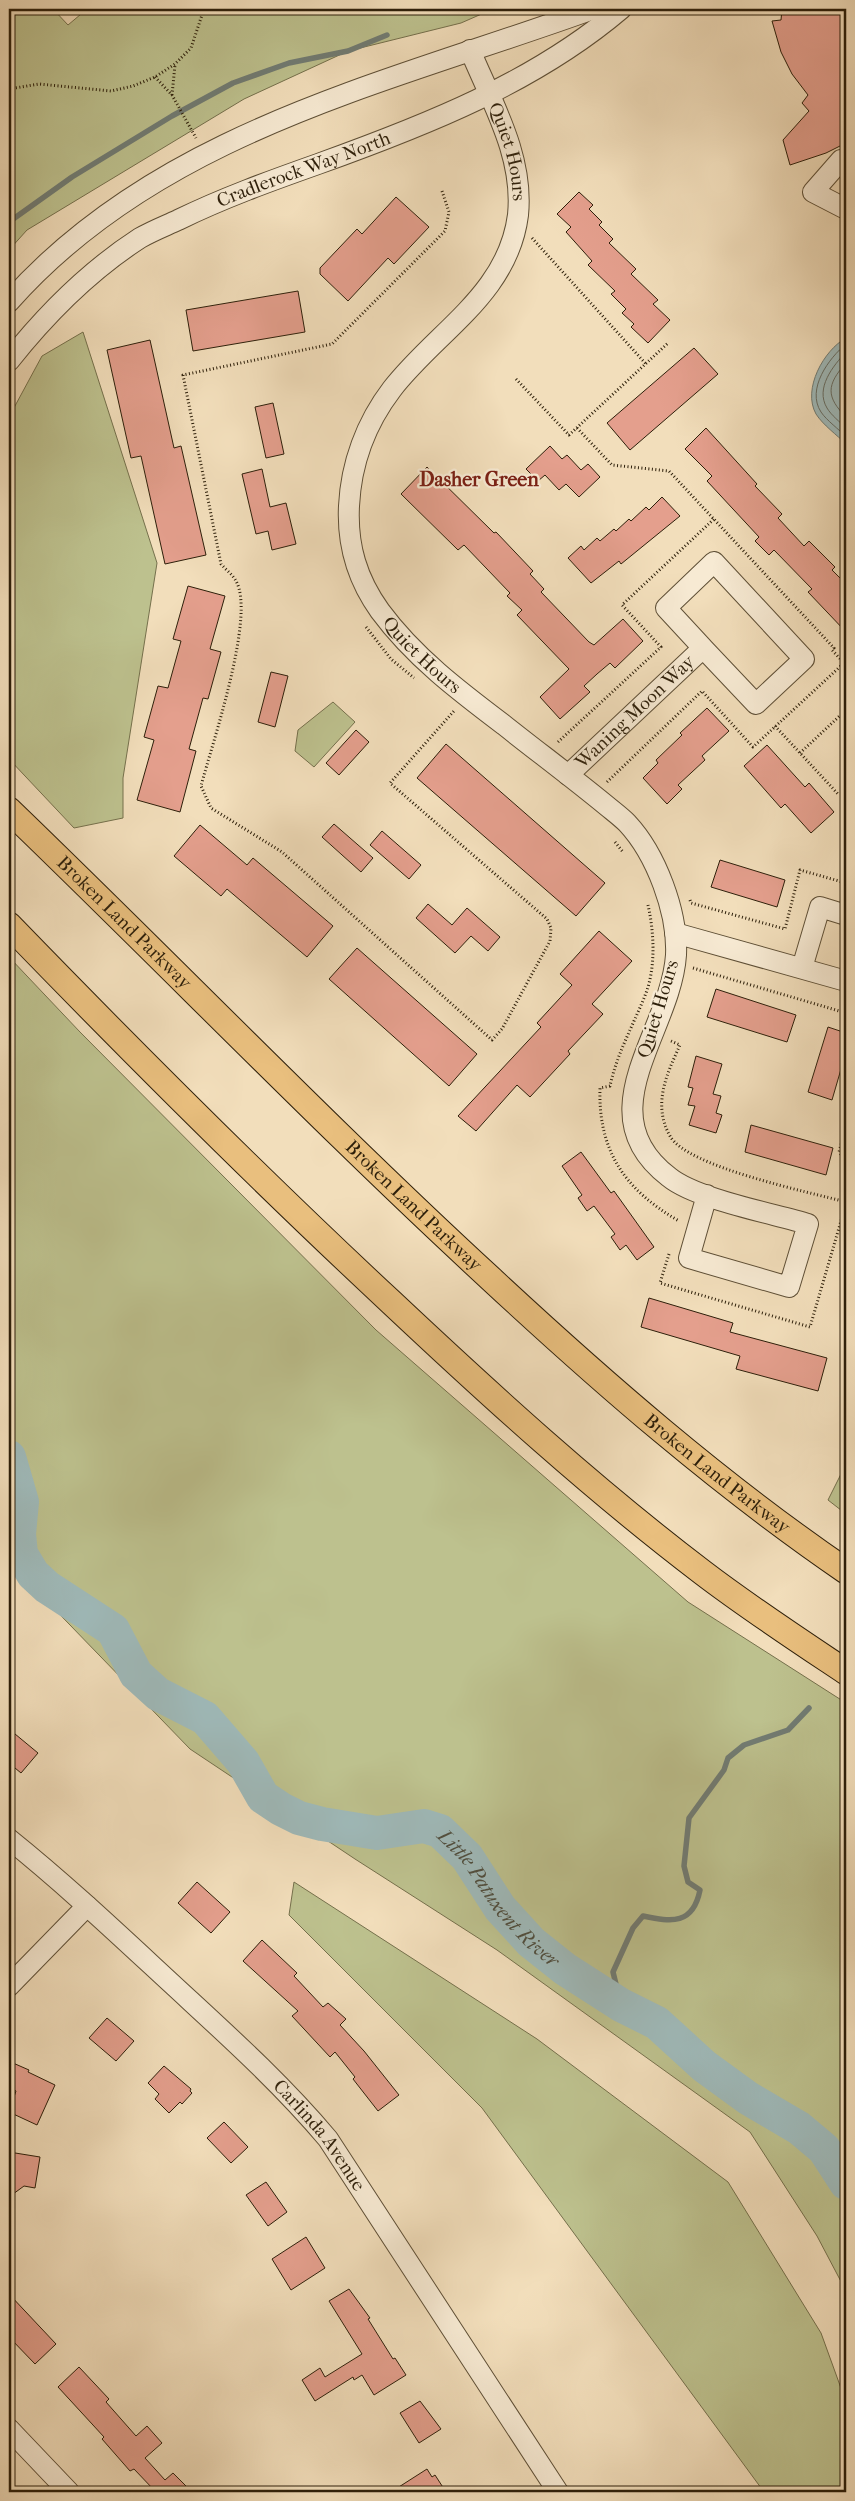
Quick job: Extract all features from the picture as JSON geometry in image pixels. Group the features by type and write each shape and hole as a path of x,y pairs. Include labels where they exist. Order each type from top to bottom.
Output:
{"main road":[{"name":"Broken Land Parkway","path":"9,810 375,1171 576,1358 675,1442 758,1507 846,1571"},
{"path":"9,924 196,1115 302,1219 517,1418 607,1496 703,1573 787,1633 846,1672"}],"street":[{"path":"9,302 50,259 84,231 120,204 197,158 261,127 470,50 593,9"},
{"name":"Cradlerock Way North","path":"9,361 49,314 77,286 107,261 142,237 230,196 410,129 489,94 554,60 597,30 621,9"},
{"name":"Quiet Hours","path":"470,50 509,140 519,191 518,216 507,255 495,279 479,300 408,371 376,413 356,462 350,494 350,550 365,589 406,642 442,677 627,823 641,842 663,884 682,935 672,978 634,1084 631,1107 634,1130 642,1150 659,1169 686,1188 808,1224 789,1287 688,1258 707,1195"},
{"path":"846,160 841,160 814,192 846,209"},
{"name":"Waning Moon Way","path":"714,562 804,659 756,704 703,648 666,608 714,562"},
{"name":"Waning Moon Way","path":"568,775 703,648"},
{"path":"802,968 820,907 846,915"},
{"path":"682,935 846,981"},
{"name":"Carlinda Avenue","path":"9,1839 87,1906 297,2102 328,2139 558,2492"},
{"path":"9,1986 87,1906"},
{"path":"9,2429 69,2492"}],"path":[{"path":"9,89 39,84 55,84 111,91 133,86 155,77 175,64 191,48 204,9"},
{"path":"172,95 175,64"},
{"path":"155,77 172,95 191,128"},
{"path":"442,191 449,212 445,230 332,344 183,375 221,564 237,582 242,610 240,641 201,786 211,808 282,852 492,1040 502,1029 550,941 551,928 547,919 390,782 454,710"},
{"path":"531,238 646,364"},
{"path":"516,379 569,436 668,343"},
{"path":"577,428 612,465 669,471 834,648 832,650 845,664 754,747 702,691 607,782 614,788"},
{"path":"558,742 661,647 622,605 714,519"},
{"path":"361,621 391,659 416,679"},
{"path":"449,706 462,716"},
{"path":"800,753 846,710"},
{"path":"775,726 838,794"},
{"path":"613,840 626,858"},
{"path":"687,894 694,904 785,929 800,870 846,883"},
{"path":"646,901 652,931 651,972 646,991 614,1068 610,1086 600,1088 602,1123 606,1144 625,1177 656,1208 679,1221"},
{"path":"690,976 693,956 682,935 687,915 694,904"},
{"path":"691,968 846,1013"},
{"path":"669,1040 680,1045 665,1078 661,1099 666,1128 676,1143 710,1164 846,1202"},
{"path":"846,1127 839,1152 846,1161"}],"green space":[{"path":"9,9 53,9 68,25 87,9 493,9 461,23 348,51 244,99 27,230 9,250"},
{"path":"83,332 157,563 123,778 123,818 74,828 9,759 9,417 42,356"},
{"path":"333,702 355,722 314,767 295,751 298,730"},
{"path":"9,957 80,1032 376,1330 688,1602 846,1703 846,2291 817,2236 750,2132 497,1950 355,1859 190,1749 9,1562"},
{"path":"846,1464 846,1514 828,1500"},
{"path":"294,1882 537,2039 728,2182 821,2333 846,2402 846,2492 764,2492 482,2108 289,1915"}],"water":[{"path":"846,338 846,444 816,414 812,404 812,393 814,382 823,361 830,351"}],"building":[{"path":"782,9 846,9 846,143 826,153 790,165 783,140 809,111 802,103 808,95 792,74 781,52 772,21 781,20"},
{"path":"579,192 593,205 589,209 602,222 599,225 613,239 609,243 636,269 631,274 658,300 653,304 670,320 648,343 631,327 634,324 622,313 626,309 611,294 615,291 588,265 592,261 566,232 571,227 557,214"},
{"path":"396,197 429,227 394,264 388,258 348,301 320,274 320,268 357,229 362,234"},
{"path":"298,291 305,332 193,351 186,310"},
{"path":"150,340 174,448 181,446 206,555 165,564 141,456 131,458 107,350"},
{"path":"694,348 718,374 630,450 607,423"},
{"path":"273,403 284,454 266,458 255,407"},
{"path":"706,428 757,484 755,486 782,514 778,518 804,546 809,541 835,567 832,570 846,584 846,632 808,592 812,589 774,550 769,555 755,541 759,537 707,481 712,476 685,449"},
{"path":"550,446 562,459 567,455 581,470 588,464 600,477 579,497 566,484 559,490 545,475 538,481 526,469"},
{"path":"427,467 494,533 496,532 533,571 530,574 544,589 541,592 589,642 594,645 623,619 643,641 615,668 610,663 584,686 590,692 560,719 540,697 569,669 517,615 522,610 507,596 510,593 464,545 458,550 401,494"},
{"path":"262,469 270,507 286,503 296,544 272,550 268,531 256,534 242,474"},
{"path":"662,497 680,516 621,564 619,561 591,583 568,558 581,546 584,550 597,538 600,541 614,529 616,531 629,519 631,521 646,507 649,510"},
{"path":"188,586 225,596 210,649 221,652 208,699 203,698 189,749 196,751 180,812 137,800 154,740 144,737 158,686 168,688 181,641 173,639"},
{"path":"271,672 288,676 275,727 258,722"},
{"path":"707,708 729,731 702,756 705,760 678,785 682,789 667,804 643,778 658,763 656,760 682,735 680,733"},
{"path":"356,730 369,742 339,775 326,763"},
{"path":"446,744 605,883 576,916 417,778"},
{"path":"767,745 805,787 809,783 834,812 811,833 785,804 781,808 744,766"},
{"path":"334,824 373,858 361,872 322,837"},
{"path":"200,825 247,865 253,858 333,926 307,957 227,889 221,896 174,856"},
{"path":"382,831 421,865 409,879 370,845"},
{"path":"720,860 785,880 777,907 711,887"},
{"path":"428,904 452,925 467,908 500,937 488,951 471,936 455,953 416,918"},
{"path":"599,931 632,961 592,1004 603,1014 568,1051 570,1054 530,1097 517,1085 476,1131 458,1116 541,1027 537,1023 572,985 560,974"},
{"path":"357,948 477,1054 449,1086 329,979"},
{"path":"716,989 796,1015 787,1042 707,1017"},
{"path":"828,1027 846,1033 846,1052 832,1100 808,1092"},
{"path":"696,1056 722,1064 713,1094 721,1096 716,1113 722,1115 716,1133 689,1125 695,1106 688,1105 693,1088 688,1087"},
{"path":"751,1125 833,1148 826,1175 745,1152"},
{"path":"581,1152 611,1193 614,1191 654,1247 637,1260 626,1245 620,1250 611,1237 615,1234 594,1206 587,1211 578,1198 582,1195 562,1166"},
{"path":"649,1298 733,1323 730,1332 827,1358 818,1391 736,1369 740,1356 641,1327"},
{"path":"9,1729 38,1753 21,1773 9,1763"},
{"path":"197,1882 230,1912 211,1933 178,1903"},
{"path":"262,1940 297,1973 294,1976 323,2007 328,2003 346,2019 340,2025 364,2051 399,2095 378,2111 335,2052 330,2057 292,2016 298,2011 243,1961"},
{"path":"107,2018 134,2041 116,2061 89,2038"},
{"path":"13,2063 55,2085 37,2125 9,2112 16,2091 9,2087 9,2072"},
{"path":"164,2066 191,2089 192,2093 182,2104 180,2102 169,2113 155,2099 159,2094 148,2083"},
{"path":"224,2122 248,2147 231,2163 207,2138"},
{"path":"9,2152 40,2157 35,2188 24,2186 9,2197"},
{"path":"266,2182 287,2212 268,2226 246,2195"},
{"path":"306,2237 325,2268 291,2290 272,2259"},
{"path":"349,2289 370,2318 368,2319 393,2359 395,2358 406,2375 374,2395 362,2375 354,2380 353,2377 315,2401 302,2380 320,2368 325,2377 362,2354 329,2301"},
{"path":"9,2294 56,2344 35,2364 9,2337"},
{"path":"79,2367 109,2399 106,2402 136,2436 147,2426 162,2443 145,2458 165,2480 173,2473 192,2492 152,2492 154,2490 134,2469 130,2471 102,2439 104,2437 58,2387"},
{"path":"420,2401 441,2429 419,2443 400,2413"},
{"path":"427,2469 432,2477 435,2475 446,2492 391,2492"}],"waterway":[{"path":"9,222 72,177 172,116 233,83 289,63 348,51 387,35"},
{"name":"Little Patuxent River","path":"9,1457 22,1502 19,1534 21,1554 33,1574 47,1587 113,1630 136,1674 158,1694 205,1718 243,1762 263,1797 299,1818 322,1824 377,1833 424,1826 440,1831 467,1857 500,1908 531,1942 565,1969 621,2005 657,2023 704,2066 748,2098 799,2128 824,2149 846,2183"},
{"path":"621,2005 613,1972 633,1928 643,1916 672,1920 680,1918 687,1915 697,1901 700,1890 688,1882 684,1866 689,1818 724,1770 728,1758 744,1745 788,1730 809,1708"}],"district":[{"name":"Dasher Green","path":"479,479"}]}
